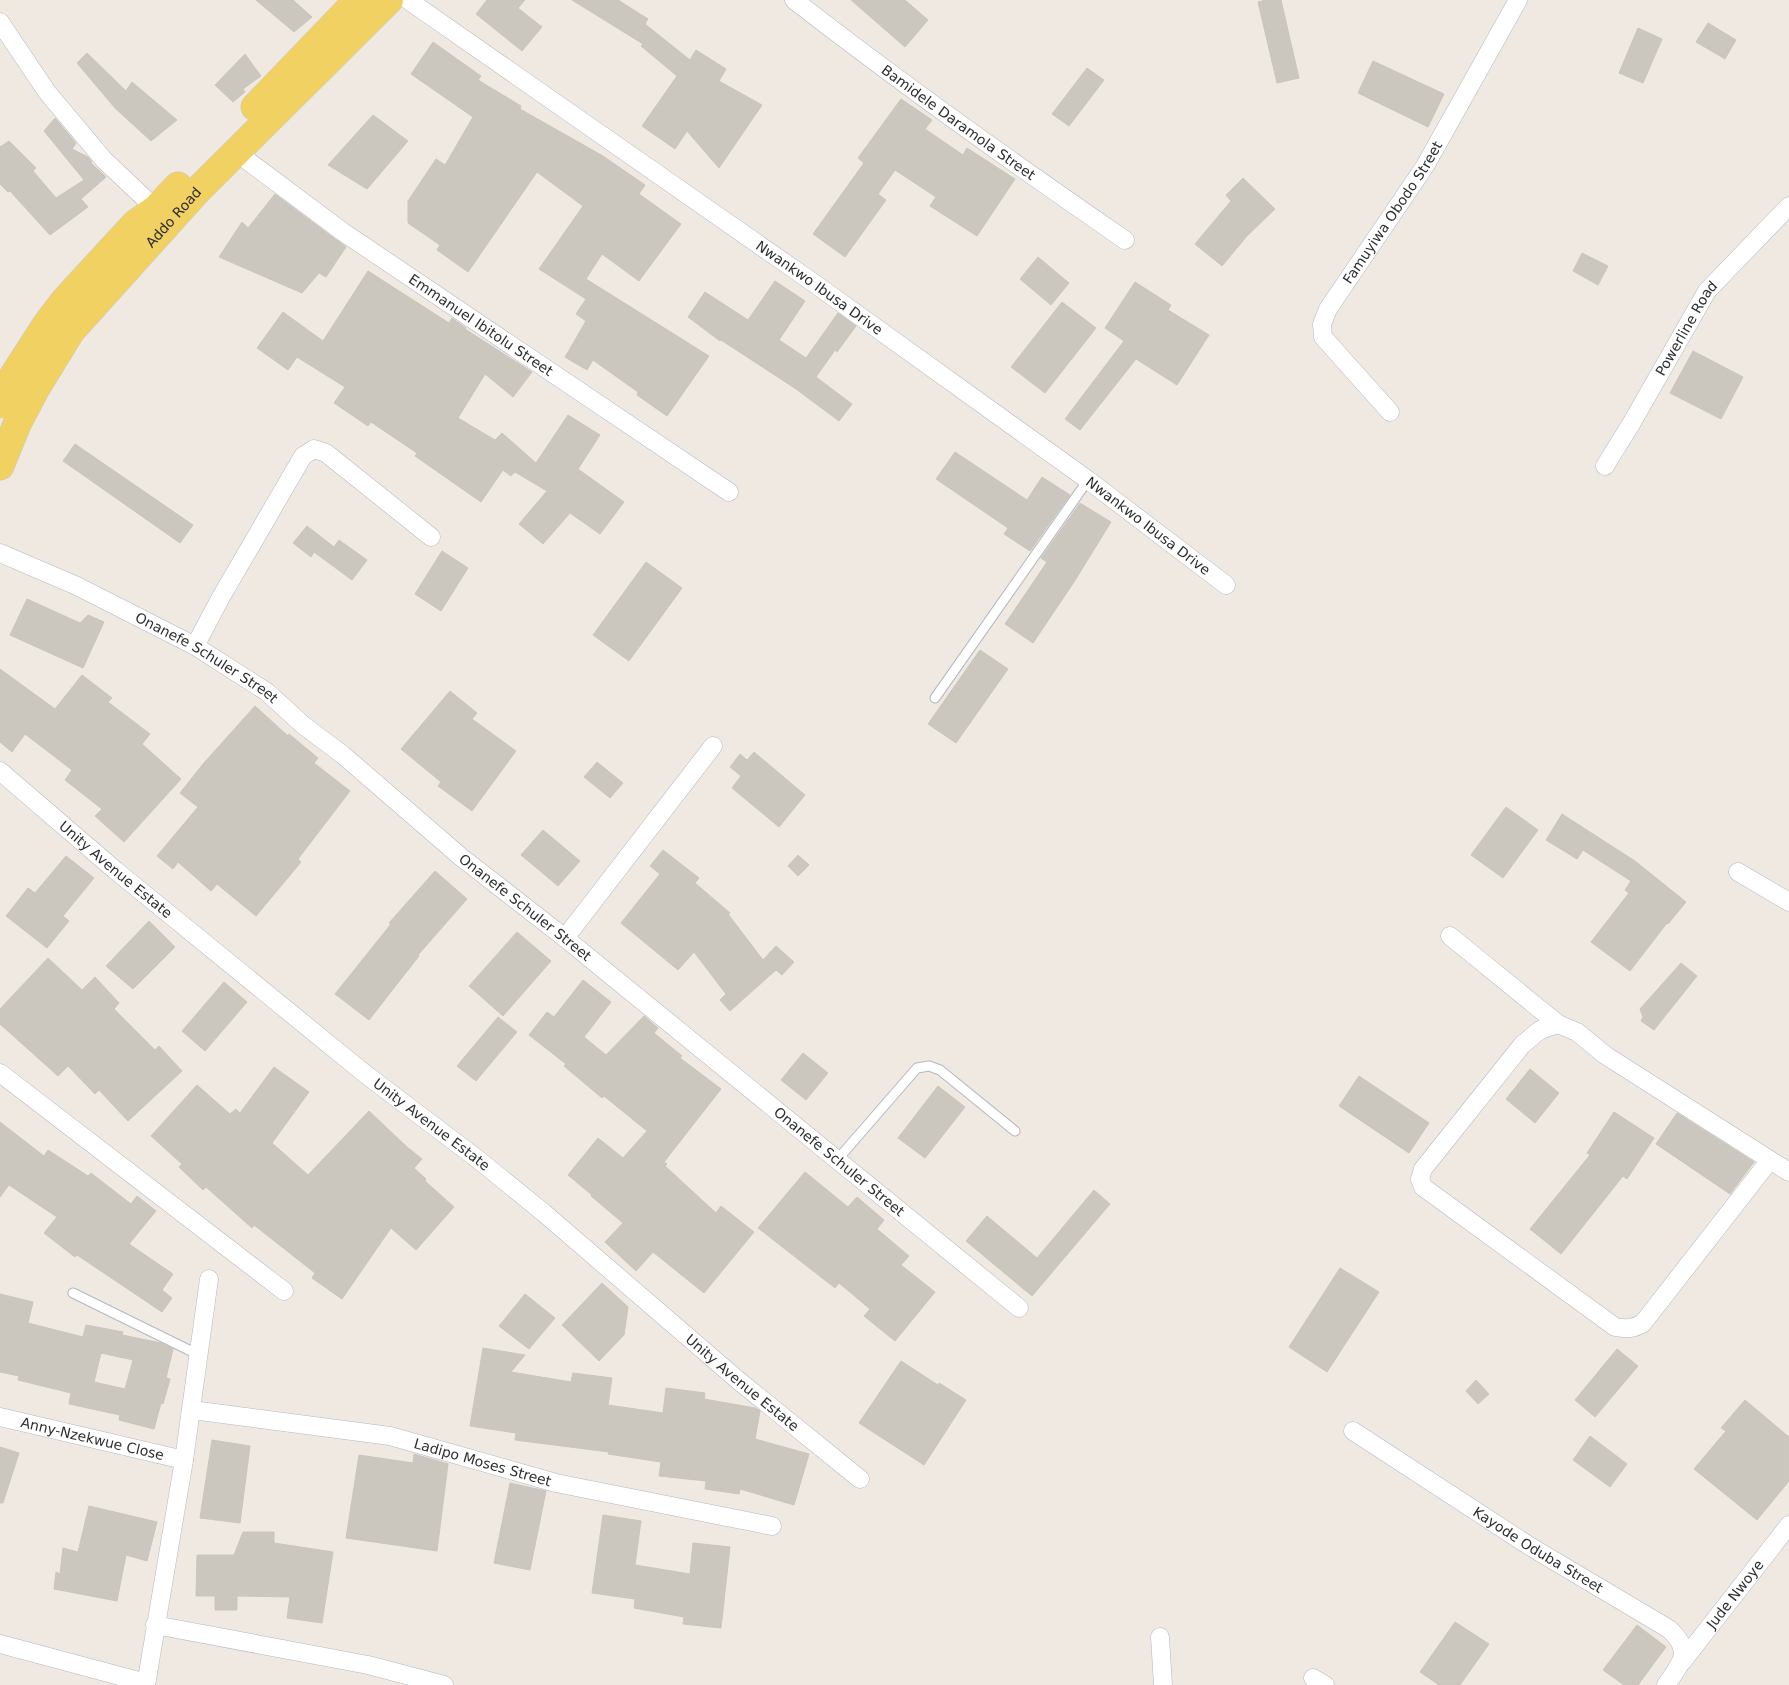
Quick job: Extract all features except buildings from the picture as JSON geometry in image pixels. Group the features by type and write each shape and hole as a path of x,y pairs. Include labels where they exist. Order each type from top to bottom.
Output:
{"main road":[{"name":"Addo Road","path":"0,404 10,381 46,325 66,300 135,224 156,209 358,0"},
{"name":"Addo Road","path":"0,466 17,424 36,388 71,332 197,191 389,0"}],"street":[{"name":"Nwankwo Ibusa Drive","path":"408,0 808,278 1088,480 1226,585"},
{"name":"Famuyiwa Obodo Street","path":"1390,412 1323,337 1322,324 1328,309 1425,166 1518,0"},
{"name":"Bamidele Daramola Street","path":"804,3 849,44 1043,184 1125,240"},
{"path":"0,22 47,92 104,160 156,209"},
{"name":"Emmanuel Ibitolu Street","path":"236,152 343,232 729,492"},
{"name":"Powerline Road","path":"1605,466 1632,424 1707,291 1789,206"},
{"path":"195,646 221,597 304,456 314,449 326,452 430,537"},
{"name":"Onanefe Schuler Street","path":"0,553 78,586 195,646 267,692 461,857 565,938 1020,1308"},
{"path":"565,938 713,746"},
{"name":"Unity Avenue Estate","path":"0,771 115,870 357,1067 537,1207 739,1382 860,1479"},
{"path":"1738,872 1789,902"},
{"path":"1450,936 1558,1024 1577,1032 1606,1055 1789,1172"},
{"path":"1558,1024 1540,1030 1522,1045 1423,1169 1420,1178 1423,1187 1615,1327 1626,1329 1643,1323 1770,1160"},
{"path":"0,1073 284,1291"},
{"path":"0,1644 146,1684 192,1410 209,1279"},
{"name":"Ladipo Moses Street","path":"192,1410 390,1436 556,1483 772,1526"},
{"name":"Anny-Nzekwue Close","path":"0,1417 184,1460"},
{"name":"Kayode Oduba Street","path":"1353,1430 1531,1547 1669,1629 1680,1639 1683,1650 1682,1662"},
{"name":"Jude Nwoye","path":"1682,1662 1789,1525"},
{"path":"155,1625 368,1666 444,1685"},
{"path":"1160,1637 1163,1685"},
{"path":"1666,1685 1682,1662"}],"lane":[{"path":"936,698 1088,480"},
{"path":"837,1160 917,1068 929,1066 940,1070 1015,1131"},
{"path":"73,1293 199,1355"}]}
